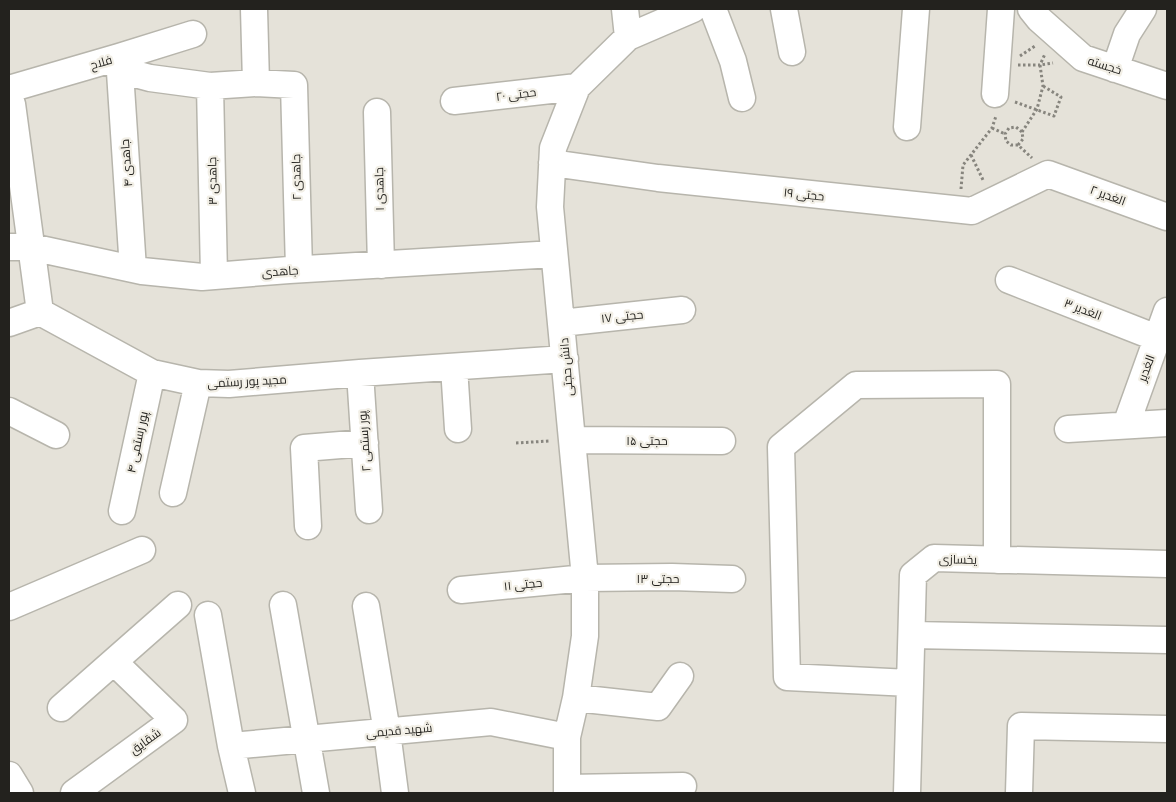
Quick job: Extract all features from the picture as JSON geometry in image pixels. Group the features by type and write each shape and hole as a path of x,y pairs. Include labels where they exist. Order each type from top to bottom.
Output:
{"street":[{"path":"119,64 150,78 210,86 256,83 254,9"},
{"path":"625,9 628,37"},
{"name":"دانش حجتی","path":"567,791 567,736 576,698 585,636 585,578 550,207 553,148 577,86 628,37 694,9"},
{"path":"713,9 733,61 742,98"},
{"path":"784,9 792,52"},
{"path":"907,127 916,9"},
{"path":"995,94 1001,9"},
{"name":"خجسته","path":"1031,9 1039,20 1083,58 1167,86"},
{"path":"1115,68 1126,34 1144,9"},
{"name":"فلاح","path":"9,89 119,64 193,34"},
{"name":"جاهدی ۴","path":"119,64 133,269"},
{"name":"جاهدی ۲","path":"256,83 294,85 299,269"},
{"name":"جاهدی ۳","path":"210,86 214,276"},
{"name":"حجتی ۲۰","path":"454,101 577,86"},
{"path":"9,100 12,104 20,247 40,312 9,323"},
{"name":"جاهدی ۱","path":"378,112 381,265"},
{"name":"حجتی ۱۹","path":"552,163 658,178 972,211 1048,174"},
{"name":"الغدیر ۲","path":"1048,174 1167,216"},
{"name":"جاهدی","path":"20,247 133,269 202,277 299,269 554,254"},
{"name":"الغدیر ۳","path":"1009,280 1157,338"},
{"name":"حجتی ۱۷","path":"561,322 682,310"},
{"name":"الغدیر","path":"1126,425 1167,310"},
{"name":"مجید پور رستمی","path":"40,312 152,374 198,383 229,384 360,373 565,360"},
{"path":"454,367 458,430"},
{"name":"پور رستمی ۲","path":"360,373 369,510"},
{"name":"پور رستمی ۴","path":"122,511 152,374"},
{"path":"173,493 198,383"},
{"path":"910,683 786,677 781,447 856,385 997,384 997,560"},
{"path":"9,411 56,435"},
{"path":"1068,429 1167,423"},
{"name":"حجتی ۱۵","path":"572,440 722,441"},
{"path":"308,526 304,448 364,443"},
{"path":"9,607 142,550"},
{"name":"یخسازی","path":"907,793 913,575 934,558 1167,564"},
{"name":"حجتی ۱۳","path":"585,578 672,577 732,579"},
{"name":"حجتی ۱۱","path":"461,590 585,578"},
{"path":"283,605 308,738 316,793"},
{"path":"61,708 178,606"},
{"path":"366,606 395,793"},
{"path":"208,615 231,746 242,793"},
{"path":"912,635 1167,640"},
{"name":"شقایق","path":"74,793 174,720 114,662"},
{"path":"576,698 658,707 680,676"},
{"name":"شهید قدیمی","path":"231,746 491,722 567,736"},
{"path":"1019,793 1021,726 1167,729"},
{"path":"9,775 20,793"},
{"path":"567,791 683,786"}],"path":[{"path":"1018,56 1055,34"},
{"path":"1022,132 1016,127 1009,128 1005,134 1006,141 1011,146 1018,144 1023,139 1022,132 1037,109 1043,86 1040,64 1055,34"},
{"path":"1010,66 1083,58"},
{"path":"995,94 1054,116 1061,97 1043,86"},
{"path":"992,128 1005,134"},
{"path":"971,155 993,201"},
{"path":"516,443 572,440"}]}
